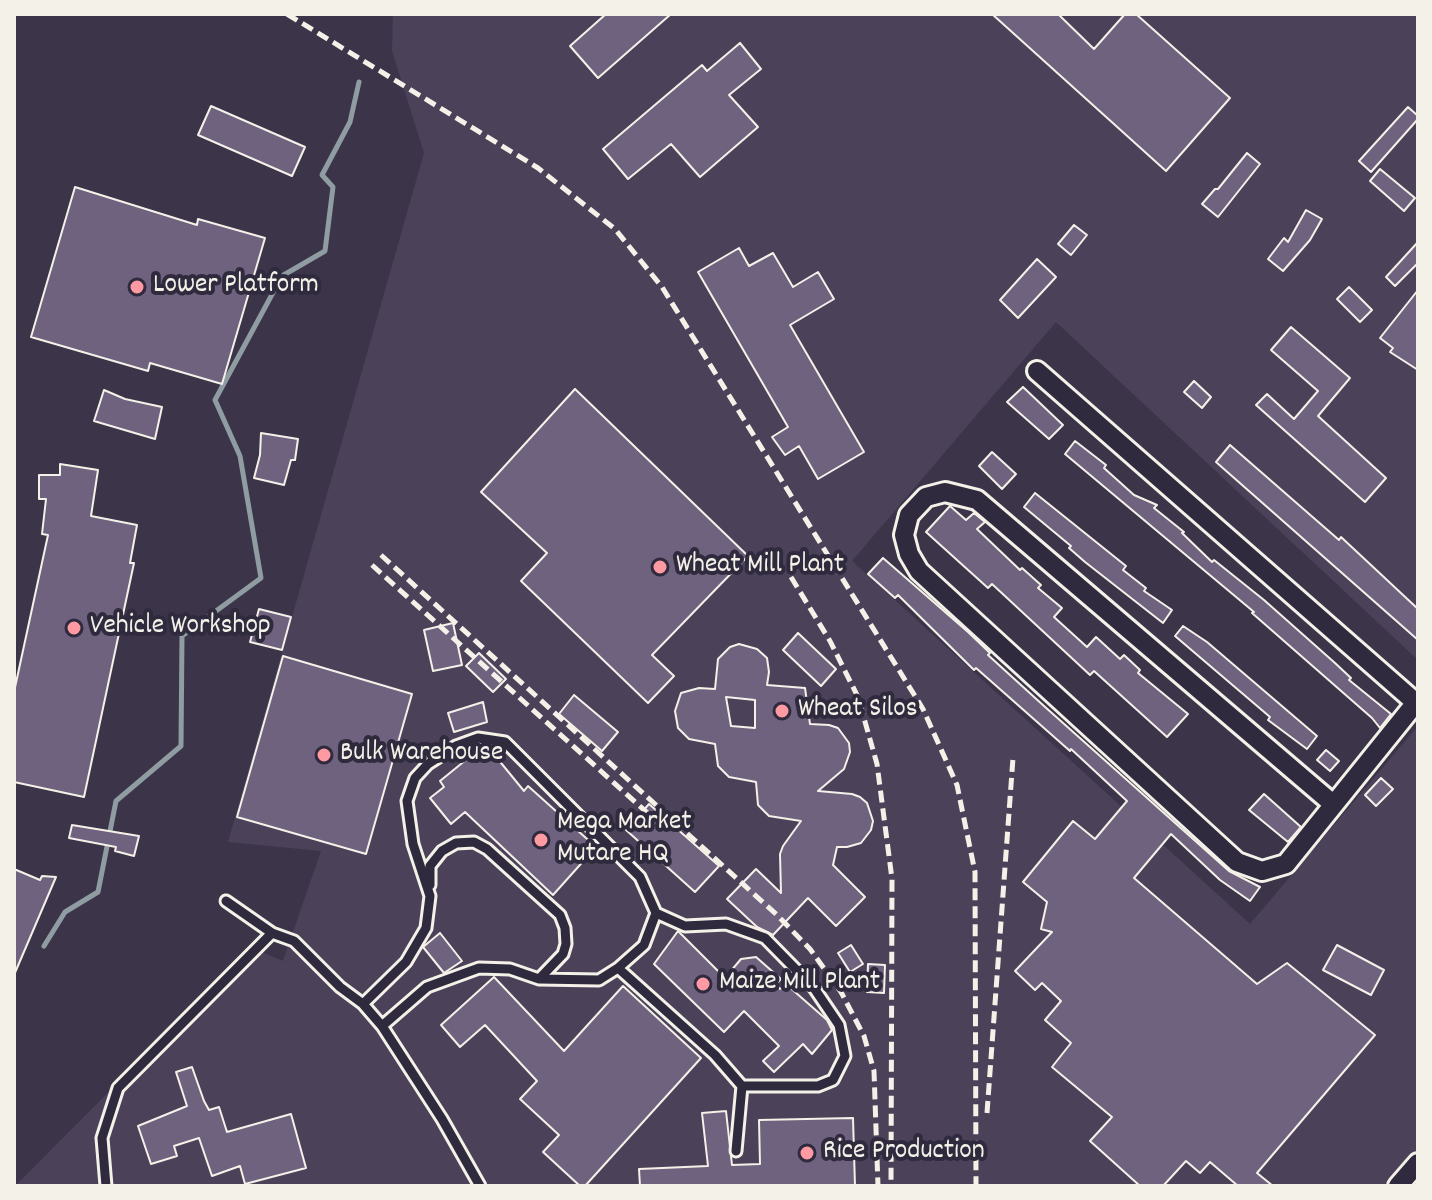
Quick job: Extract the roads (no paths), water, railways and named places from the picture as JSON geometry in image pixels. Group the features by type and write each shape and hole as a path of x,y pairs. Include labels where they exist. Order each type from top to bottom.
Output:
{"street":[{"path":"1037,371 1416,701 1286,864 1262,871 1237,862 919,571 909,554 904,535 909,515 926,497 945,492 977,500 1333,804"},
{"path":"1398,1186 1418,1163"}],"lane":[{"path":"430,896 413,844 407,801 415,778 428,764 456,746 478,738 505,742 640,877 656,913 685,926 726,924 765,938 814,988 839,1025 845,1056 833,1080 818,1086 742,1086"},
{"path":"363,1004 406,962 426,928 430,866 442,851 456,843 474,842 487,849 560,915 565,928 563,954 539,979"},
{"path":"226,901 272,933 294,941 340,987 363,1004 382,1026 442,1119 480,1186"},
{"path":"382,1026 427,987 479,968 510,969 539,979 599,980 644,945 656,913"},
{"path":"106,1186 102,1138 118,1088 272,933"},
{"path":"618,968 715,1055 742,1086 736,1151"}],"waterway":[{"path":"44,946 65,912 98,892 116,801 181,746 182,636 261,578 240,456 215,400 282,276 325,251 333,187 322,175 350,122 359,82"}],"railway":[{"path":"287,14 538,168 615,229 662,287 923,709 957,785 975,872 976,1186"},
{"path":"381,555 777,915 810,949 841,992 864,1036 874,1071 878,1186"},
{"path":"372,565 663,827"},
{"path":"791,577 830,641 858,697 877,764 892,879 891,1186"},
{"path":"987,1113 1013,758"}],"place":[{"name":"Lower Platform","path":"137,287"},
{"name":"Wheat Mill Plant","path":"660,567"},
{"name":"Vehicle Workshop","path":"74,628"},
{"name":"Wheat Silos","path":"782,711"},
{"name":"Bulk Warehouse","path":"324,755"},
{"name":"Mega Market Mutare HQ","path":"541,840"},
{"name":"Maize Mill Plant","path":"703,984"},
{"name":"Rice Production","path":"807,1153"}]}
